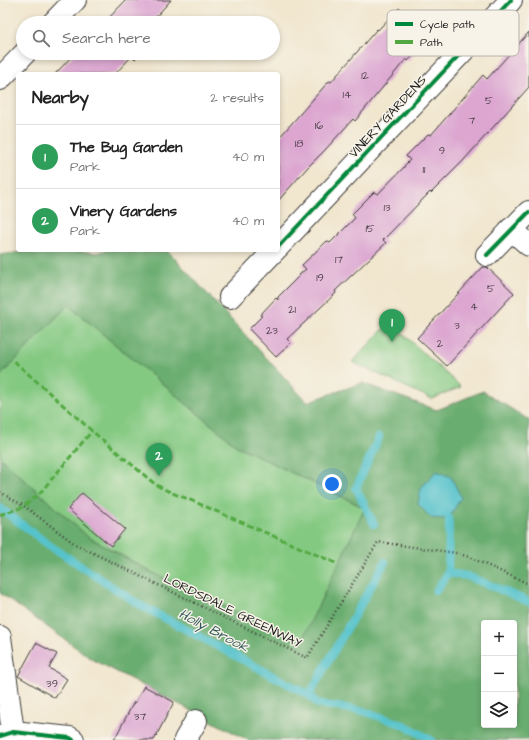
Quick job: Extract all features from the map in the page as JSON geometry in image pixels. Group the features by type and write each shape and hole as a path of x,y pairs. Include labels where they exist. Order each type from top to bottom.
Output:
{"street":[{"path":"60,16 75,0"},
{"name":"VINERY GARDENS","path":"502,10 511,0"},
{"name":"VINERY GARDENS","path":"280,245 458,56"},
{"path":"0,79 18,60"},
{"path":"487,255 529,212"},
{"path":"511,229 529,245"},
{"path":"230,297 273,252"},
{"path":"0,637 7,734 70,738 72,740"}],"green space":[{"path":"22,252 169,252 307,402 362,383 437,410 483,391 529,420 529,740 248,740 92,659 0,593 0,458 87,536 151,572 301,642 365,508 237,446 68,305 0,376 0,255"},
{"path":"68,305 237,446 365,508 301,643 151,572 87,536 0,458 0,376"},
{"path":"390,322 461,387 432,399 352,362"}],"water":[{"path":"436,471 451,477 461,497 449,519 431,518 418,504 421,488"}],"building":[{"path":"126,0 171,0 157,16 111,16"},
{"path":"387,21 387,56 413,56 408,61 406,59 355,121 353,119 280,199 280,137 329,81 331,82 377,29 378,30"},
{"path":"529,32 529,87 463,161 383,240 386,243 287,339 291,343 276,357 249,329 262,316 260,315 276,298 278,300 278,297 306,269 302,265 327,241 330,243 355,218 352,214 374,192 378,194 405,166 410,160 406,156 428,134 431,135 483,75 487,79 508,56 519,56 519,43"},
{"path":"68,60 128,60 117,72 57,72"},
{"path":"483,267 487,267 514,293 447,366 417,338"},
{"path":"82,493 125,529 111,546 68,509"},
{"path":"36,643 57,654 49,668 67,679 55,698 18,676"},
{"path":"144,686 174,702 154,740 114,740 134,702 135,703"}],"waterway":[{"path":"374,524 356,488 379,437"},
{"name":"Holly Brook","path":"0,508 49,545 140,605 309,695 318,704 363,711 404,725 431,740"},
{"path":"448,573 449,519"},
{"path":"309,695 385,562"},
{"path":"436,591 448,573 467,576 529,602"}],"marked path":[{"path":"14,361 92,431 156,485 338,564"},
{"path":"0,515 23,507 40,493 92,431"}],"cycle path":[{"path":"502,10 511,0"},
{"path":"280,245 458,56"},
{"path":"487,255 529,212"},
{"path":"0,736 13,732 70,738 73,740"}],"place":[{"name":"The Bug Garden","path":"392,342"},
{"name":"Vinery Gardens","path":"159,476"}]}
